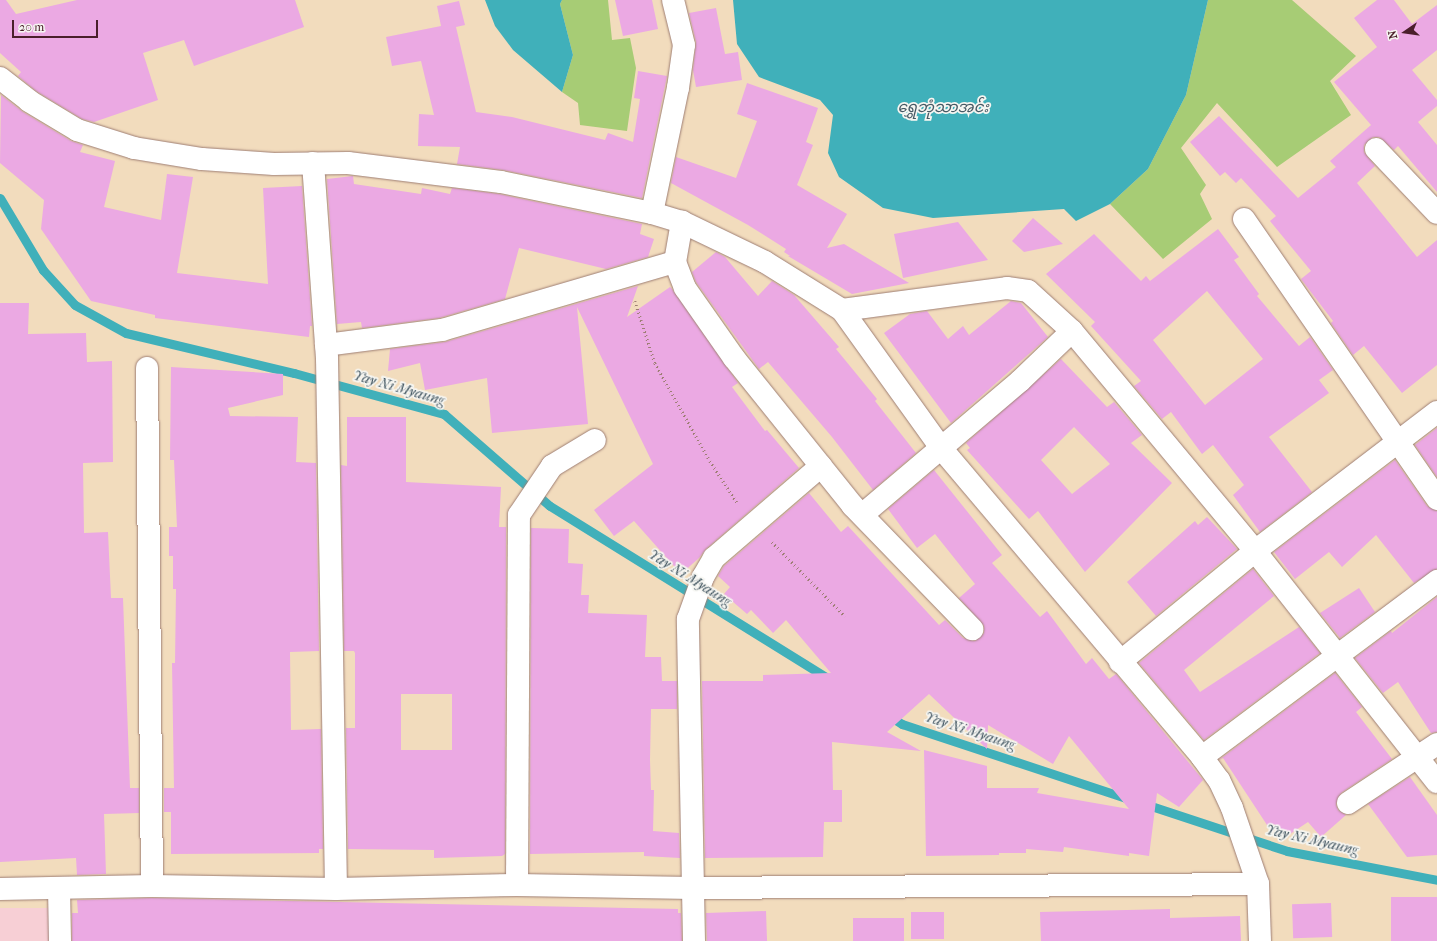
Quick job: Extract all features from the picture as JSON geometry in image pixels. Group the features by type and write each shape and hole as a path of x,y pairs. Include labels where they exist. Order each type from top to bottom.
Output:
{"street":[{"path":"652,213 678,88 684,45 673,0"},
{"path":"0,78 29,101 77,130 134,148 202,159 348,163 501,182 652,213 682,222 766,262 842,310 941,448 1120,662 1202,757 1219,780 1232,808 1258,884 1260,941"},
{"path":"1376,149 1437,213"},
{"path":"312,163 326,352 336,889"},
{"path":"1244,220 1396,442 1437,499"},
{"path":"682,222 675,262 685,288 734,358 862,515 972,629"},
{"path":"326,352 442,330 675,262"},
{"path":"842,310 1006,288 1028,291 1072,331 1255,551 1437,782"},
{"path":"862,515 1020,381 1072,331"},
{"path":"147,368 152,886"},
{"path":"1120,662 1255,551 1437,412"},
{"path":"517,885 519,515 552,466 595,440"},
{"path":"694,941 688,619 703,577 714,558 821,466"},
{"path":"1202,757 1336,655 1437,581"},
{"path":"1348,803 1437,744"},
{"path":"0,889 152,886 336,889 517,885 692,888 1258,884"},
{"path":"59,888 60,941"}],"path":[{"path":"627,276 655,363 710,461 733,498 754,524 845,616"}],"shaded area":[{"path":"0,908 54,908 54,941 0,941"}],"green space":[{"path":"562,0 608,0 612,40 630,38 636,68 627,131 580,125 578,103 562,92 573,55 560,4"},
{"path":"1208,0 1292,0 1356,56 1330,81 1351,115 1277,167 1217,103 1181,148 1206,185 1200,194 1212,219 1163,259 1110,204 1148,169 1186,95"}],"water":[{"path":"485,0 562,0 560,4 573,55 562,92 513,50 495,26"},
{"name":"ရွှေဘုံသာအင်း","path":"733,0 1208,0 1186,95 1148,169 1110,204 1076,221 1064,209 933,218 883,208 839,177 828,153 833,115 820,100 759,77 737,44"}],"building":[{"path":"0,0 6,0 16,14 77,0 295,0 304,27 194,66 184,40 143,53 158,100 94,122 82,119 36,91 18,76 21,72 0,53"},
{"path":"615,0 652,0 658,29 623,36"},
{"path":"1377,0 1394,0 1412,24 1437,5 1437,50 1412,70 1437,100 1437,106 1418,122 1437,145 1437,192 1398,146 1394,150 1379,137 1373,137 1364,145 1364,152 1375,166 1357,183 1417,257 1437,240 1437,365 1402,393 1364,346 1353,355 1331,323 1333,321 1301,279 1311,271 1270,221 1276,216 1241,178 1236,183 1225,172 1220,176 1190,142 1219,116 1298,198 1336,167 1330,161 1371,125 1334,82 1377,47 1354,18"},
{"path":"459,1 465,25 456,27 476,112 512,117 605,140 608,133 633,142 640,99 634,98 638,71 667,76 642,198 503,170 457,164 460,147 418,146 419,114 434,115 421,61 392,66 386,37 441,26 437,6"},
{"path":"716,8 725,54 738,52 742,80 696,87 693,70 696,42 689,13"},
{"path":"747,83 818,108 806,142 813,145 797,185 847,214 827,248 844,244 909,283 852,294 788,256 790,256 784,252 786,249 748,225 671,183 676,157 736,178 757,121 737,114"},
{"path":"1,95 23,112 71,141 83,145 80,152 115,161 104,207 161,220 167,174 193,177 177,273 268,284 263,188 302,186 312,326 310,326 309,337 155,318 155,315 91,301 41,229 44,200 0,163"},
{"path":"353,176 354,184 421,194 422,188 450,194 452,188 499,194 642,224 640,234 654,239 648,257 606,269 519,248 505,299 439,318 362,328 361,322 337,324 327,179"},
{"path":"1033,218 1063,244 1024,252 1012,241"},
{"path":"958,222 988,260 903,278 894,234"},
{"path":"1218,229 1239,257 1234,260 1259,294 1257,296 1299,346 1310,337 1333,370 1319,380 1329,393 1269,437 1312,492 1260,532 1233,495 1244,485 1213,445 1202,454 1171,412 1162,419 1134,386 1141,381 1091,326 1095,322 1046,274 1094,234 1141,281 1146,276 1150,281","holes":["1207,291 1263,359 1205,405 1153,340"]},
{"path":"716,252 725,257 758,296 772,281 794,295 839,347 836,349 877,399 875,401 916,453 873,490 832,437 768,362 759,369 696,282 692,272"},
{"path":"638,286 627,317 670,287 738,383 732,387 765,431 767,430 799,468 706,549 699,558 681,574 634,521 614,536 594,510 653,464 577,307 588,424 492,433 487,378 425,390 420,363 388,371 390,349 445,342"},
{"path":"1011,301 1021,303 1048,337 951,423 884,333 910,314 927,311 948,339 963,326 969,335"},
{"path":"0,303 29,303 28,334 86,333 87,362 112,361 113,462 83,463 84,533 108,532 111,598 123,598 130,788 139,788 139,813 104,814 106,874 77,875 76,858 0,862"},
{"path":"1061,359 1107,407 1114,402 1142,435 1131,443 1172,483 1085,572 1038,511 1029,519 967,450 970,448 966,443","holes":["1074,427 1110,464 1072,494 1041,460"]},
{"path":"171,367 283,374 283,395 228,408 230,416 298,417 296,462 316,463 319,651 290,652 291,730 321,729 323,849 319,849 319,853 171,854 171,812 164,812 164,788 174,788 172,663 175,663 176,589 173,589 173,556 169,556 169,527 177,527 174,460 170,460"},
{"path":"347,417 406,417 406,482 501,487 499,527 506,527 505,854 502,856 434,858 434,850 348,849 346,728 355,728 355,653 354,651 344,651 341,465 347,466","holes":["401,694 452,694 452,750 401,750"]},
{"path":"1437,428 1437,477 1415,445"},
{"path":"1395,460 1427,506 1437,511 1437,569 1414,583 1376,535 1342,567 1329,552 1295,579 1274,552"},
{"path":"934,470 1002,555 992,563 1040,617 1047,611 1086,664 1092,658 1109,679 1116,674 1203,780 1179,807 1157,793 1149,856 1129,853 1129,856 1064,847 1063,852 1026,849 1026,853 999,853 999,855 926,856 924,750 987,766 987,788 1039,788 1037,793 1129,809 1069,736 1053,764 988,725 987,749 929,694 887,732 921,751 832,742 833,790 842,790 842,822 824,822 823,857 705,858 702,681 763,681 763,675 831,673 786,620 773,633 751,610 747,614 724,594 730,587 718,576 724,566 809,493 841,532 848,526 939,625 945,620 963,638 975,641 984,633 984,626 959,598 975,584 935,534 917,548 888,509"},
{"path":"1207,517 1237,549 1156,616 1127,582 1195,521 1198,525"},
{"path":"531,528 569,529 568,563 583,564 581,595 589,595 588,613 647,615 645,657 661,657 662,681 677,681 677,709 651,709 650,760 651,790 654,790 653,831 679,833 680,858 644,856 644,852 530,854"},
{"path":"1253,569 1274,596 1184,670 1200,692 1299,627 1320,653 1204,740 1139,663"},
{"path":"1359,588 1375,612 1340,638 1320,613"},
{"path":"1437,597 1437,732 1431,733 1398,682 1383,693 1355,658 1391,631 1392,633"},
{"path":"1335,673 1362,707 1356,712 1392,759 1341,793 1336,804 1338,810 1346,815 1321,837 1308,822 1284,838 1274,824 1269,828 1223,758 1219,760"},
{"path":"1410,777 1437,815 1437,855 1407,857 1368,804"},
{"path":"1391,897 1437,897 1437,941 1391,941"},
{"path":"152,898 678,909 678,913 681,913 682,941 72,941 72,913 78,913 77,900"},
{"path":"1331,903 1332,937 1293,938 1292,904"},
{"path":"1170,909 1170,918 1240,916 1241,941 1041,941 1040,912"},
{"path":"766,911 767,941 707,941 706,913"},
{"path":"911,912 944,912 944,939 911,939"},
{"path":"853,918 904,918 904,941 853,941"}],"waterway":[{"name":"Yay Ni Myaung","path":"0,198 43,270 75,305 126,333 294,373 444,414 550,506 829,679"},
{"name":"Yay Ni Myaung","path":"888,715 902,724 1129,799"},
{"name":"Yay Ni Myaung","path":"1145,804 1287,851 1437,880"}]}
